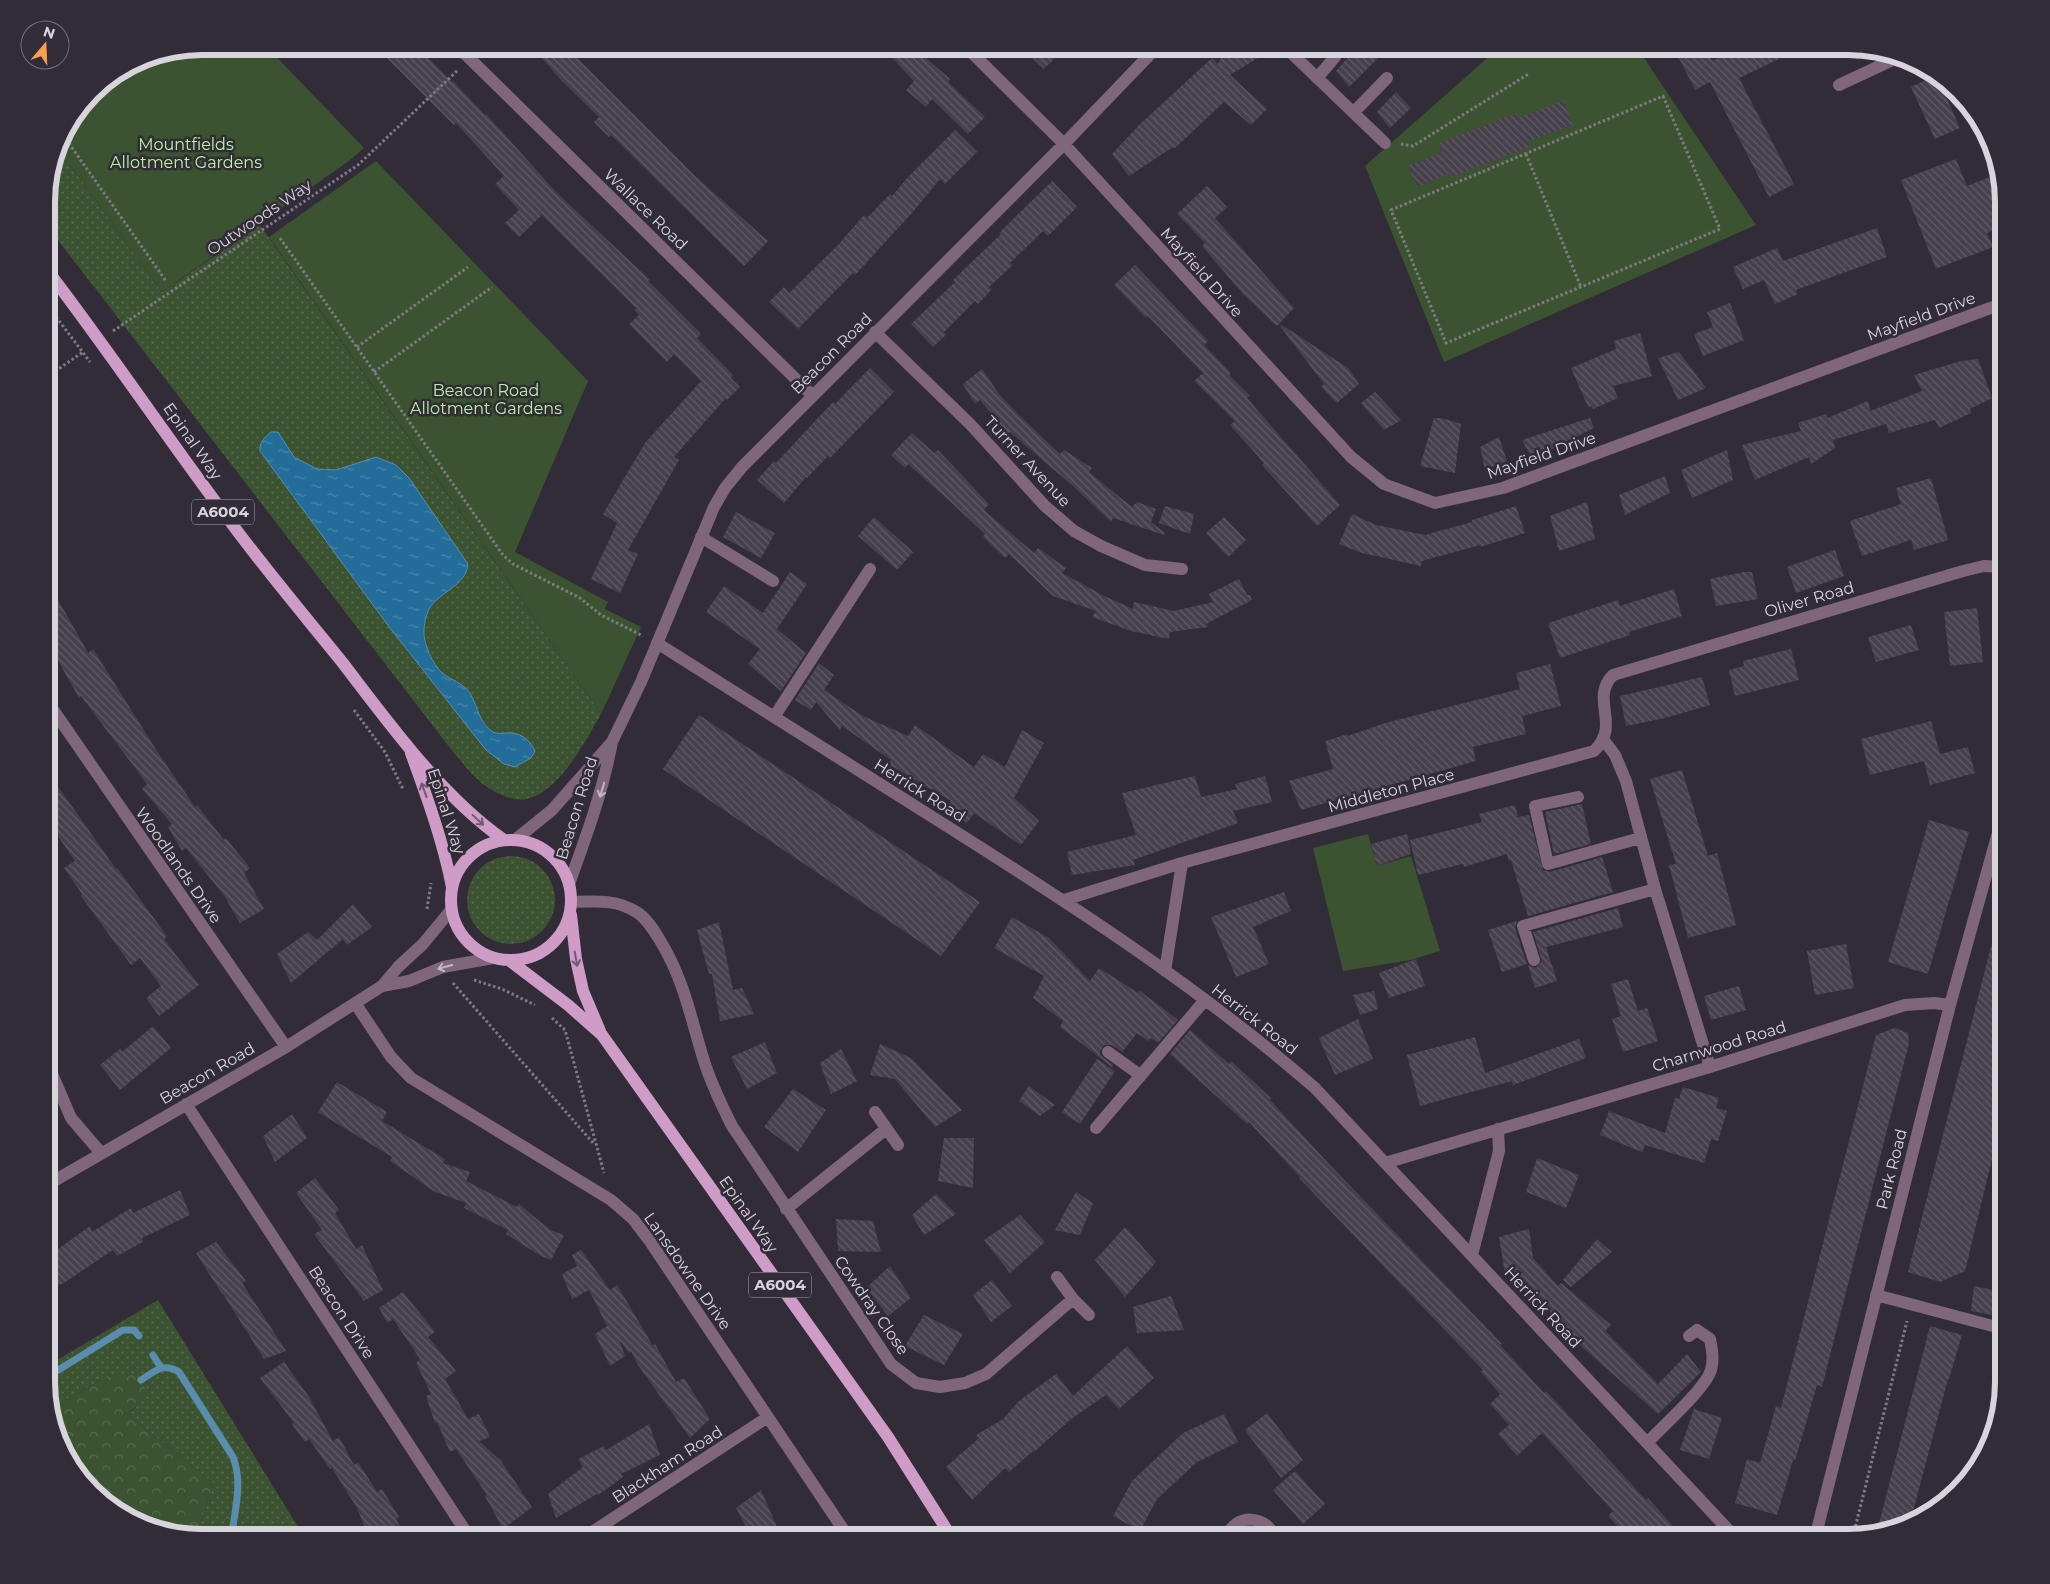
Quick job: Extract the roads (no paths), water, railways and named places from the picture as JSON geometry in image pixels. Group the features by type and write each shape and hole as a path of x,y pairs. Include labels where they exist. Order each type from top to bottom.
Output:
{"main road":[{"name":"Epinal Way","path":"55,280 100,339 230,521 408,747 459,802 488,829 510,840"},
{"name":"Epinal Way","path":"408,747 435,820 452,887"},
{"path":"510,840 530,843 554,859 563,870 569,884 571,907 565,927 555,941 542,952 527,959 510,961 493,958 478,951 465,939 456,926 451,910 452,887 457,873 465,860 489,844 510,840"},
{"name":"Epinal Way","path":"571,907 576,959 583,991 602,1036"},
{"name":"Epinal Way","path":"510,961 568,1005 602,1036 888,1437 946,1529"}],"street":[{"name":"Wallace Road","path":"465,55 812,395"},
{"name":"Mayfield Drive","path":"974,55 1064,144 1351,457 1384,484 1435,503 1503,488 1995,306"},
{"name":"Beacon Road","path":"510,840 552,810 612,742 625,718 714,507 725,488 742,467 1064,144 1149,55"},
{"path":"1293,55 1384,143"},
{"path":"1317,78 1335,57"},
{"path":"1839,86 1890,62"},
{"path":"1354,112 1387,78"},
{"name":"Turner Avenue","path":"876,332 970,424 1045,506 1074,531 1101,546 1145,565 1182,569"},
{"path":"702,537 773,581"},
{"name":"Oliver Road","path":"1603,739 1606,729 1603,692 1606,683 1613,675 1963,571 1984,566 1995,567"},
{"path":"774,716 870,569"},
{"name":"Herrick Road","path":"657,643 1064,900 1205,1000 1288,1065 1315,1088 1728,1529"},
{"name":"Woodlands Drive","path":"55,713 286,1047"},
{"path":"1603,739 1615,755 1626,781 1640,838 1710,1067"},
{"name":"Middleton Place","path":"1064,900 1182,864 1594,751 1603,739"},
{"name":"Beacon Road","path":"569,884 606,777 612,742"},
{"path":"1578,797 1535,806 1548,864 1640,838"},
{"name":"Park Road","path":"1817,1529 1950,1005 1995,843"},
{"path":"1165,971 1182,864"},
{"path":"1534,960 1523,926 1655,889"},
{"name":"Cowdray Close","path":"571,907 601,901 622,904 638,913 654,930 681,981 705,1064 732,1126 891,1364 916,1383 940,1387 965,1384 986,1374 1073,1299"},
{"name":"Beacon Road","path":"55,1180 286,1047 382,986 398,967 423,944 451,910"},
{"name":"Beacon Road","path":"382,986 409,981 443,967 493,958"},
{"path":"1096,1128 1205,1000"},
{"name":"Charnwood Road","path":"1385,1163 1710,1067 1905,1005 1934,1002 1950,1005"},
{"name":"Lansdowne Drive","path":"356,1003 390,1057 410,1078 611,1200 633,1219 650,1240 843,1529"},
{"path":"1108,1052 1140,1075"},
{"path":"55,1081 71,1118 101,1153"},
{"name":"Beacon Drive","path":"186,1104 464,1529"},
{"path":"875,1112 898,1145"},
{"path":"786,1208 886,1129"},
{"path":"1472,1255 1499,1151 1498,1129"},
{"path":"1057,1277 1073,1299 1089,1315"},
{"path":"1876,1295 1995,1327"},
{"path":"1647,1443 1703,1385 1711,1370 1713,1355 1710,1339 1697,1330 1689,1336"},
{"name":"Blackham Road","path":"597,1529 768,1417"},
{"path":"1230,1529 1245,1519 1261,1521 1270,1529"}],"water":[{"path":"271,432 278,432 294,457 317,469 336,470 376,457 396,465 409,478 468,564 463,578 439,598 428,611 424,636 429,654 442,673 460,684 470,693 482,720 489,729 496,733 516,734 529,742 535,751 531,758 515,767 504,764 486,750 390,628 260,451 261,442"}],"waterway":[{"path":"55,1372 123,1330 134,1330 139,1336"},
{"path":"153,1355 161,1368"},
{"path":"141,1380 155,1371 164,1368 174,1369 179,1372 233,1457 238,1486 232,1529"}],"park label":[{"name":"Mountfields Allotment Gardens","path":"186,153"},
{"name":"Beacon Road Allotment Gardens","path":"486,399"}]}
